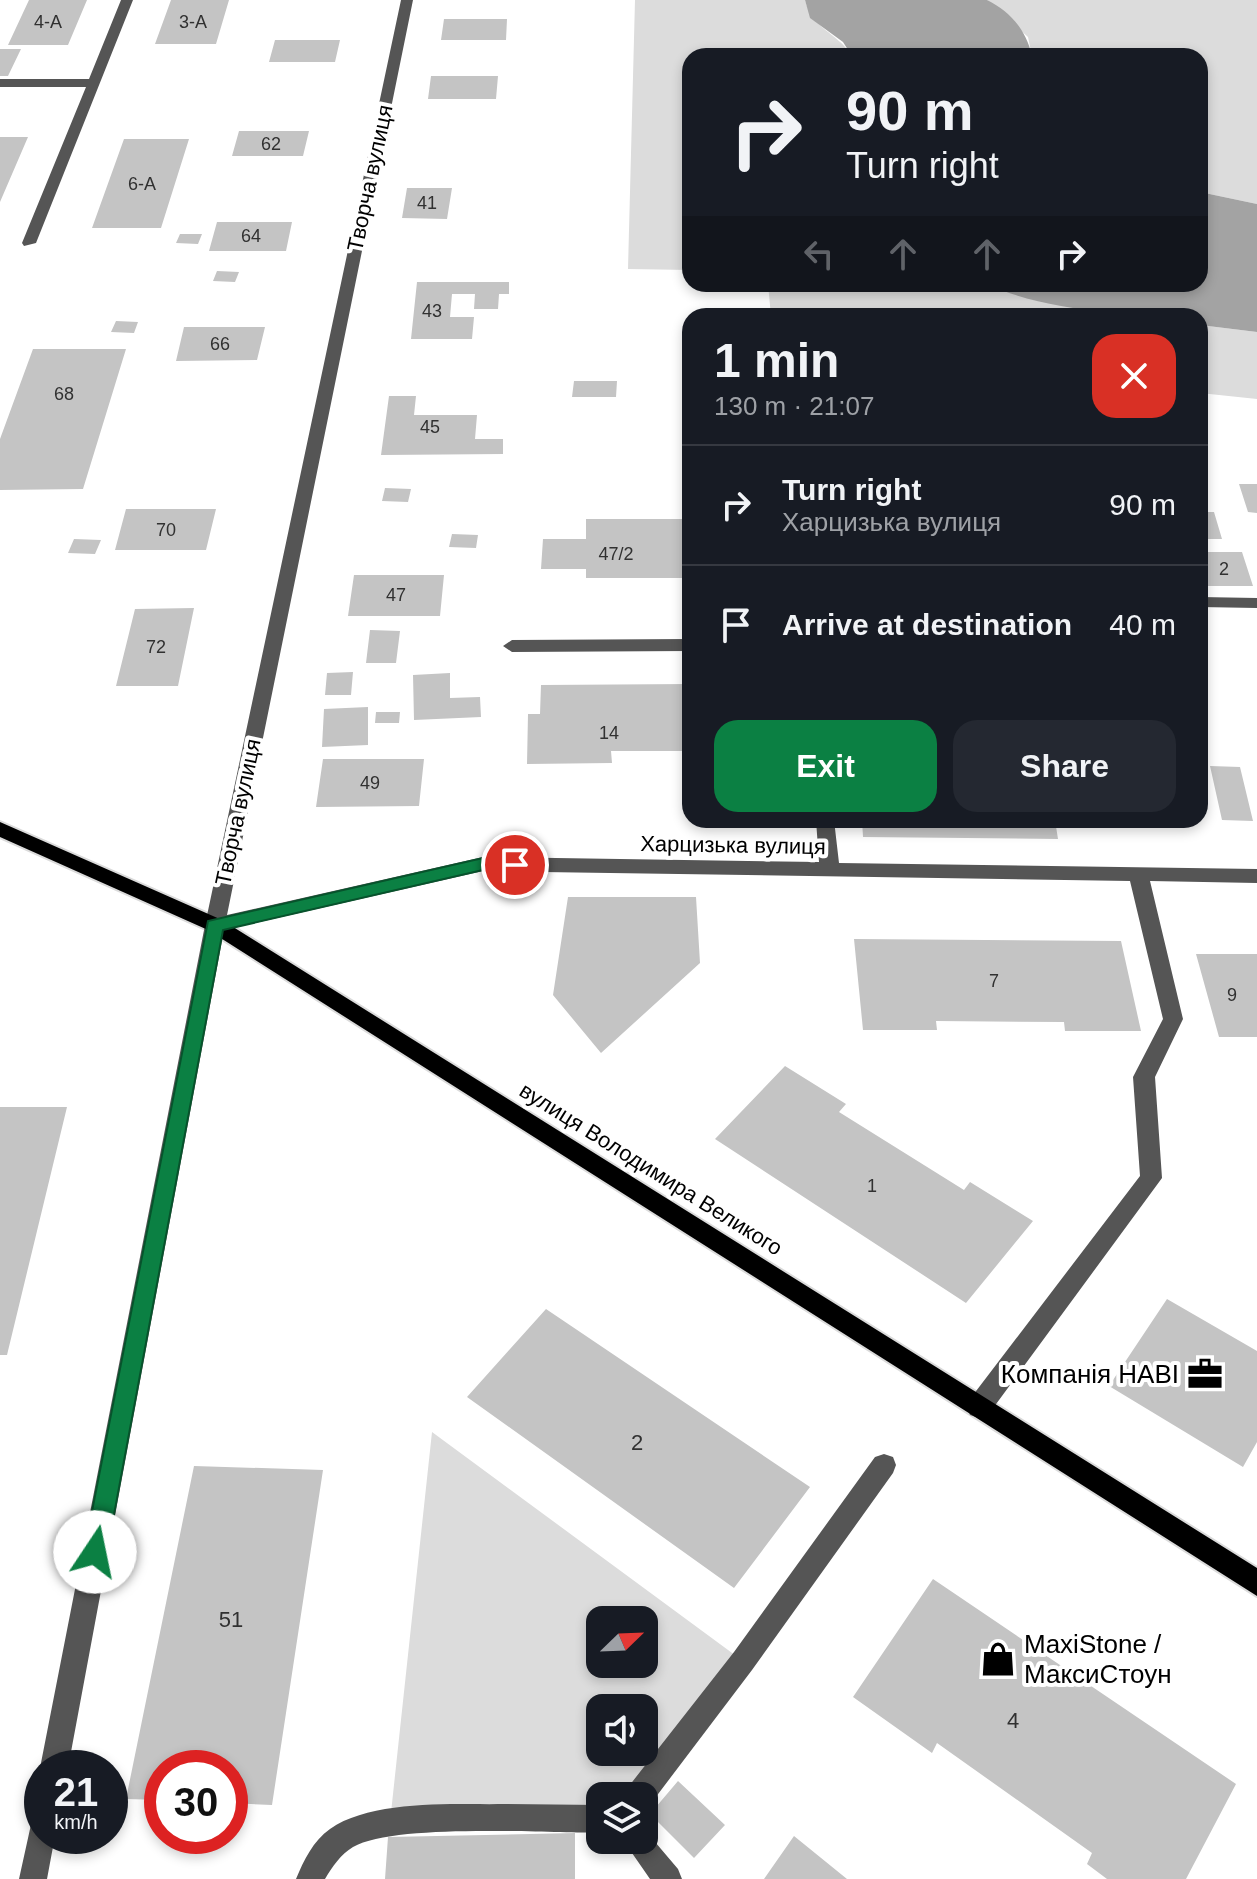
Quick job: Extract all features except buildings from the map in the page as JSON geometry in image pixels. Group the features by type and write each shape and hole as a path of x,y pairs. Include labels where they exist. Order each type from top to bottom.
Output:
{"main road":[{"name":"вулиця Володимира Великого","path":"0,829 215,925 1257,1583"}],"street":[{"path":"29,243 127,0"},
{"name":"Творча вулиця","path":"57,1750 215,925 407,0"},
{"path":"0,83 94,83"},
{"path":"1208,602 1257,603"},
{"path":"512,646 682,645"},
{"path":"826,828 830,871"},
{"name":"Харцизька вулиця","path":"215,925 483,864 1257,876"},
{"path":"979,1407 1151,1178 1144,1077 1173,1019 1138,872"},
{"path":"650,1782 743,1661 884,1465"},
{"path":"310,1879 318,1861 344,1835 390,1822 586,1819"},
{"path":"33,1879 38,1854"},
{"path":"648,1854 668,1879"}],"shaded area":[{"path":"635,0 805,0 813,18 846,48 682,48 682,270 628,269"},
{"path":"805,0 987,0 1016,23 1029,48 847,48 810,18"},
{"path":"987,0 1257,0 1257,204 1208,194 1208,48 1030,48 1028,37"},
{"path":"1208,194 1257,204 1257,332 1208,326 1208,308 1078,308 1007,292 1208,292"},
{"path":"769,292 1015,292 1087,308 770,308"},
{"path":"1208,326 1257,332 1257,399 1208,394"},
{"path":"432,1432 743,1661 650,1782 586,1782 586,1819 390,1822"}],"place":[{"name":"Компанія НАВІ","path":"1205,1374"},
{"name":"MaxiStone / МаксиСтоун","path":"998,1659"}],"route":[{"path":"95,1552 215,925 483,864 515,865"}]}
